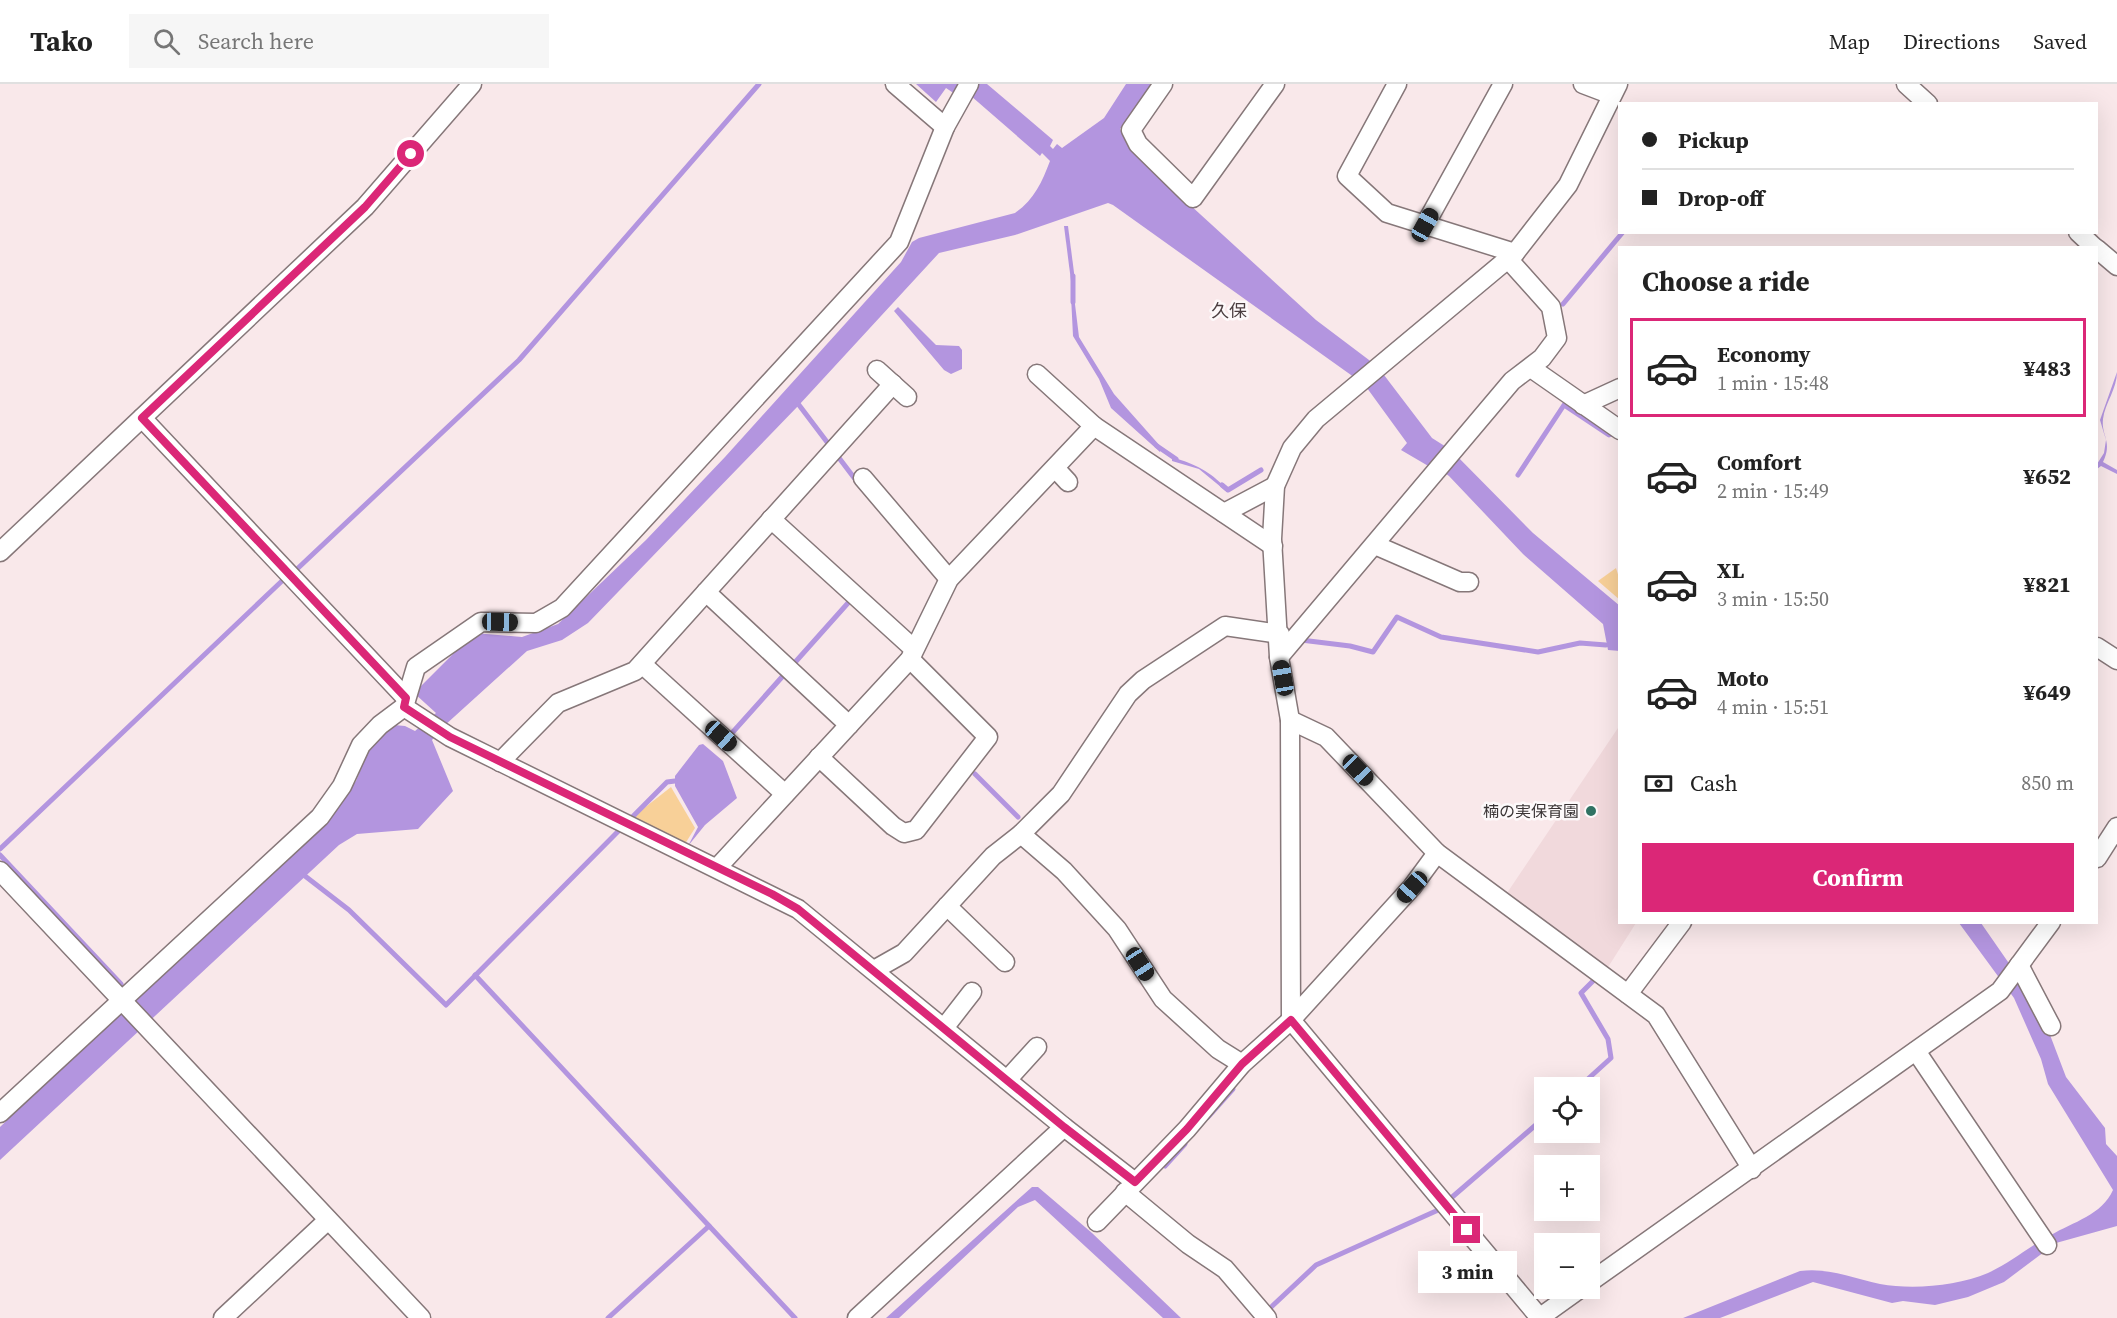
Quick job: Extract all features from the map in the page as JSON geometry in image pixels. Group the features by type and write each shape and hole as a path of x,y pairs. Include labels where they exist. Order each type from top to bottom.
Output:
{"street":[{"path":"0,552 365,207 472,84"},
{"path":"895,84 945,127"},
{"path":"0,1113 320,818 342,786 361,745 405,703 416,667 481,622 536,623 562,608 899,242 945,127 969,84"},
{"path":"1163,84 1131,130 1138,144 1193,198 1275,84"},
{"path":"1279,657 1512,381 1532,368 1557,338 1551,307 1511,256 1387,213 1347,176 1397,84"},
{"path":"1425,225 1503,84"},
{"path":"1566,1299 1540,1318 1291,1020 1290,720 1279,657 1280,634 1273,546 1275,486 1292,448 1316,419 1511,256 1568,185 1615,90 1583,84"},
{"path":"1906,84 1926,102"},
{"path":"2080,234 2094,246"},
{"path":"2098,250 2117,266"},
{"path":"1532,368 1618,429"},
{"path":"878,370 907,397"},
{"path":"1037,374 1094,426 1273,546"},
{"path":"500,762 558,703 635,671 892,384"},
{"path":"1583,405 1618,389"},
{"path":"142,418 405,703 450,737 798,909 1064,1127 1188,1244 1226,1269 1267,1318"},
{"path":"717,868 912,654 949,579 1094,426"},
{"path":"1054,468 1068,482"},
{"path":"863,478 949,579"},
{"path":"1224,513 1275,486"},
{"path":"771,519 912,654 988,737 916,830 904,833 892,826 819,757"},
{"path":"1375,545 1460,582 1469,582"},
{"path":"706,592 849,725"},
{"path":"874,970 904,953 993,856 1021,834 1061,794 1128,694 1143,680 1225,626 1280,634"},
{"path":"2098,648 2117,660"},
{"path":"642,664 785,794"},
{"path":"1290,720 1326,737 1437,853 1656,1016 1752,1169"},
{"path":"2098,856 2117,827"},
{"path":"1021,834 1064,871 1117,929 1163,999 1218,1049 1242,1064"},
{"path":"1097,1222 1187,1129 1242,1064 1291,1020 1412,887 1437,853"},
{"path":"0,871 421,1318"},
{"path":"947,906 1005,962"},
{"path":"1628,994 1680,924"},
{"path":"1600,1275 2000,991 2050,924"},
{"path":"2019,965 2051,1026"},
{"path":"944,1028 972,992"},
{"path":"1007,1080 1037,1047"},
{"path":"1916,1051 2047,1245"},
{"path":"857,1318 1064,1127"},
{"path":"223,1318 328,1220"}],"shaded area":[{"path":"916,84 987,84 1053,140 1050,146 1053,149 1057,144 1062,148 1104,118 1126,84 1151,84 1120,129 1131,151 1316,320 1369,360 1384,375 1432,438 1451,450 1533,533 1618,604 1618,651 1608,650 1603,624 1523,554 1449,476 1434,465 1430,467 1401,450 1407,443 1367,388 1113,205 1108,203 1015,235 939,253 799,405 588,623 562,640 527,651 444,726 432,740 453,791 418,829 357,834 339,845 0,1160 0,1127 179,956 317,833 356,781 373,739 394,725 405,726 415,731 436,713 414,693 474,633 522,637 558,624 646,540 725,457 901,262 912,242 919,238 1015,213 1022,208 1040,183 1050,161 1042,153 1040,156 971,96 955,94 946,88 936,102"},
{"path":"1064,226 1068,226 1075,280 1071,281"},
{"path":"1071,296 1074,296 1079,337 1114,394 1161,447 1160,452 1111,408 1099,379 1073,336"},
{"path":"898,307 936,345 959,346 962,350 962,369 951,374 944,370 894,311"},
{"path":"2117,372 2103,419 2103,425 2107,444 2107,449 2103,462 2117,470 2117,474 2101,466 2098,468 2106,440 2100,420"},
{"path":"1172,457 1195,466 1208,473 1227,489 1227,492 1199,469 1172,461"},
{"path":"1616,568 1618,598 1598,581"},
{"name":"楠の実保育園","path":"1618,728 1618,924 1635,924 1605,972 1505,896"},
{"path":"703,744 723,761 737,798 705,825 688,846 698,827 675,786 675,776 699,745"},
{"path":"671,787 695,828 683,847 631,821 634,816"},
{"path":"1960,924 1982,924 2024,985 2047,1027 2066,1077 2105,1128 2106,1144 2117,1156 2117,1226 2056,1243 2004,1282 1968,1297 1935,1305 1903,1301 1892,1303 1813,1282 1720,1318 1683,1318 1800,1271 1820,1270 1880,1284 1906,1287 1935,1286 1963,1281 1996,1269 2102,1206 2113,1190 2048,1084 2041,1059 2014,998"},
{"path":"1032,1187 1038,1187 1092,1233 1181,1318 1163,1318 1035,1200 1018,1207 899,1318 886,1318"}],"waterway":[{"path":"296,570 519,360 759,84"},
{"path":"1563,304 1621,234"},
{"path":"1073,276 1073,302"},
{"path":"799,405 858,483"},
{"path":"1518,475 1564,405 1609,435 1615,433"},
{"path":"1157,446 1176,459"},
{"path":"1222,485 1228,490 1261,470"},
{"path":"0,849 283,580"},
{"path":"732,733 848,603"},
{"path":"1301,640 1350,646 1373,652 1397,617 1441,637 1538,652 1580,643 1606,645"},
{"path":"975,774 1018,817"},
{"path":"305,876 349,910 446,1005 667,782 675,781"},
{"path":"0,855 121,984"},
{"path":"475,975 795,1318"},
{"path":"1590,1077 1611,1058 1608,1039 1581,993 1595,979"},
{"path":"1208,1117 1233,1089"},
{"path":"1267,1311 1316,1265 1436,1211 1534,1126"},
{"path":"1165,1166 1185,1144"},
{"path":"608,1318 709,1226"}],"place":[{"name":"楠の実保育園","path":"1591,811"}],"district":[{"name":"久保","path":"1229,310"}],"route":[{"path":"411,154 365,207 142,418 406,698 404,707 450,737 772,894 798,909 1064,1127 1135,1182 1187,1129 1242,1064 1291,1020 1467,1230"}]}
